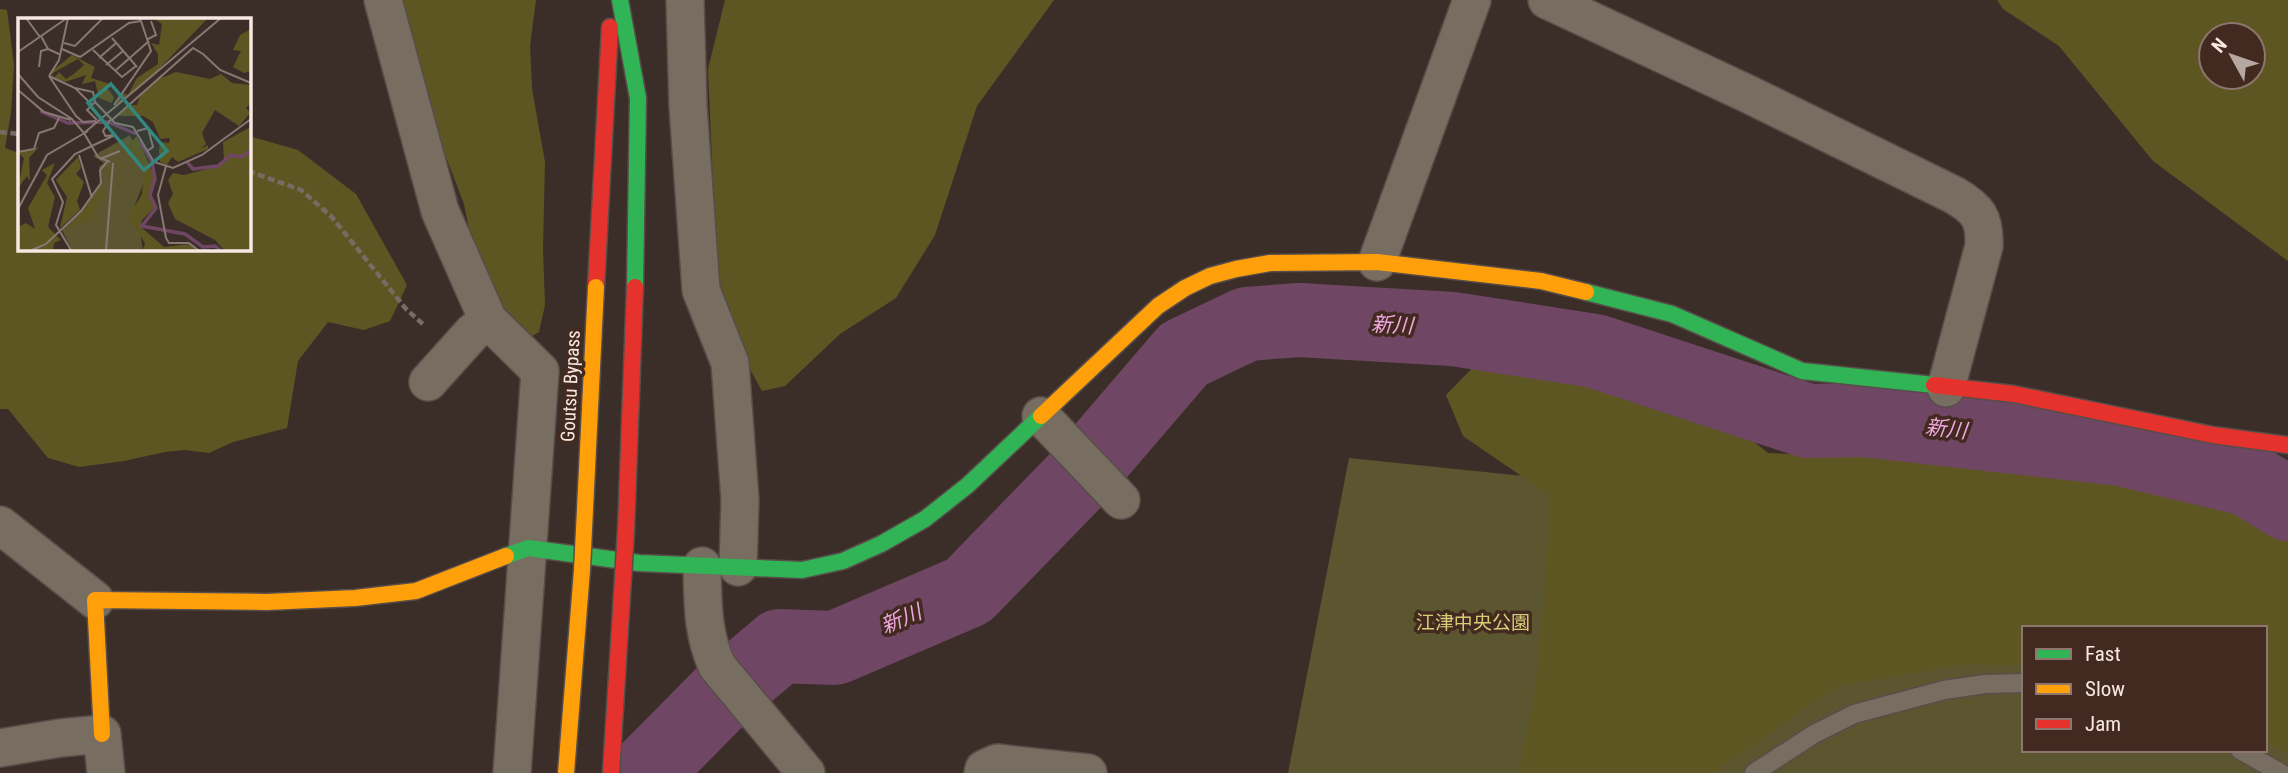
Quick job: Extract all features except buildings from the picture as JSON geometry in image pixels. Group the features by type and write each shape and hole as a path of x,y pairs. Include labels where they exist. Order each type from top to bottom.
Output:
{"main road":[{"name":"Goutsu Bypass","path":"566,773 582,570 611,0"},
{"path":"611,773 625,562 635,287 638,98 620,0"},
{"path":"102,734 95,600 267,602 355,598 416,591 528,548 639,563 702,566 802,570 843,561 881,544 925,519 968,485 1052,428 1158,306 1210,276 1270,263 1377,262 1541,281 1672,314 1802,372 2014,394 2213,435 2288,445"}],"street":[{"path":"383,0 440,211 488,320 540,371 512,773"},
{"path":"685,0 688,106 701,290 730,363 740,500 738,567"},
{"path":"1377,262 1472,0"},
{"path":"1547,0 1773,106 1954,195 1973,209 1983,224 1984,246 1946,388"},
{"path":"428,382 473,332 488,320"},
{"path":"1052,428 1112,491"},
{"path":"0,525 95,600"},
{"path":"702,566 704,629 718,666 806,773"},
{"path":"0,748 102,734 106,773"},
{"path":"983,773 984,769 997,763 1088,773"}],"lane":[{"path":"1755,773 1814,734 1854,714 1944,690 1985,684 2022,683"},
{"path":"2244,752 2281,773"}],"path":[{"path":"0,132 18,134"},
{"path":"250,172 301,190 331,216 406,309 455,352"}],"green space":[{"name":"江津中央公園","path":"1349,458 1563,480 2022,627 2022,752 2267,752 2267,712 2288,722 2288,773 1288,773"}],"shaded area":[{"path":"395,0 536,0 530,46 532,89 545,162 545,305 539,332 532,336 514,321 478,274 464,204 421,92"},
{"path":"725,0 1054,0 977,106 935,235 896,298 840,334 785,386 762,391 747,364 717,275 708,69"},
{"path":"1997,0 2288,0 2288,261 2153,161 2059,46 2003,9"},
{"path":"0,9 7,10 14,65 11,113 5,148 18,153 18,250 250,250 250,136 298,150 356,194 407,285 390,321 364,330 328,322 298,361 287,428 233,442 209,453 185,450 165,452 79,467 48,458 8,409 0,409"},
{"path":"1484,356 1550,356 1623,377 1704,409 1747,436 1768,453 2086,465 2210,485 2288,526 2288,754 2267,743 2267,626 2022,626 2022,666 1966,664 1836,687 1713,773 1519,773 1536,684 1545,584 1549,495 1463,436 1446,395"}],"waterway":[{"name":"新川","path":"645,773 722,695 780,646 835,648 968,591 1076,480 1184,354 1247,324 1299,320 1453,329 1595,351 1808,421 1864,420 2121,449 2247,479 2288,504"},
{"path":"2247,479 2288,485"}],"traffic: fast":[{"path":"620,0 638,98 635,287"},
{"path":"1586,292 1672,314 1802,371 1934,385"},
{"path":"506,556 528,548 639,563 802,570 843,561 881,544 925,519 968,485 1041,416"}],"traffic: slow":[{"path":"1041,416 1158,306 1210,276 1236,269 1270,263 1377,262 1541,281 1586,292"},
{"path":"566,773 582,570 596,287"},
{"path":"102,734 95,600 267,602 355,598 416,591 506,556"}],"traffic: jam":[{"path":"596,287 610,27"},
{"path":"611,773 626,530 635,287"},
{"path":"1934,385 2014,394 2213,435 2288,445"}]}
